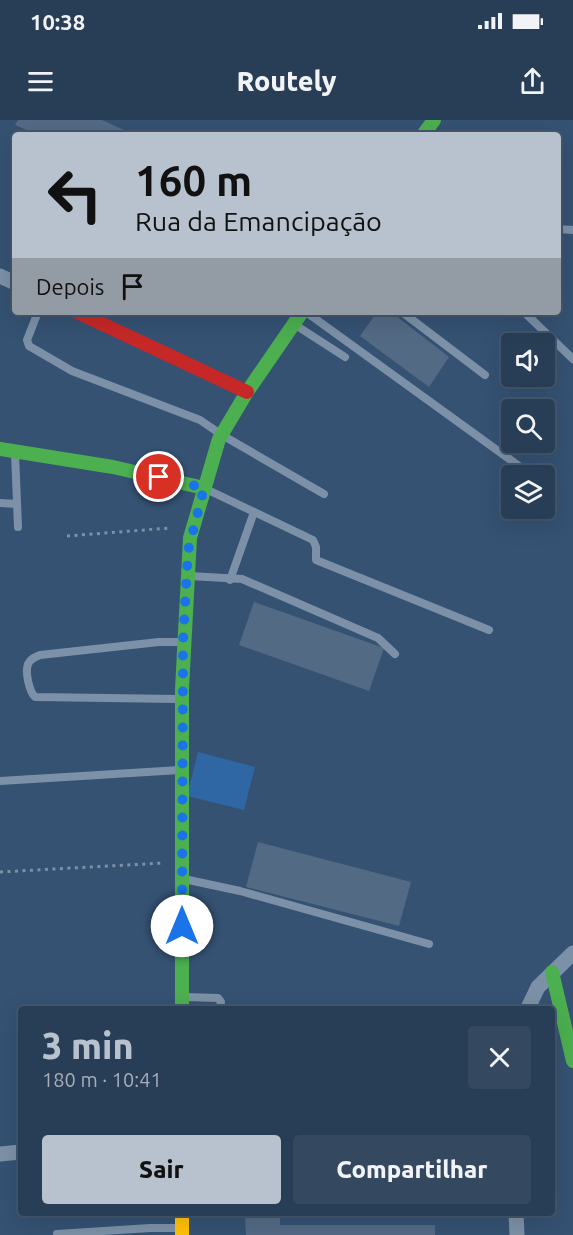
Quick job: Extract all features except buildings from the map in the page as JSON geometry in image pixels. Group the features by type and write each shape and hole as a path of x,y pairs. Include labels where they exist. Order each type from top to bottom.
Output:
{"main road":[{"path":"83,315 247,392"},
{"path":"182,1003 182,699 188,551 204,488 222,435 247,392 301,315"},
{"path":"0,449 113,467 204,488"},
{"path":"552,972 573,1061"},
{"path":"182,1216 182,1232"}],"street":[{"path":"529,1006 538,987 573,952"},
{"path":"0,1154 18,1152"},
{"path":"516,1216 517,1235"}],"lane":[{"path":"37,315 27,340 29,346 72,371 200,420 324,494"},
{"path":"308,315 518,465"},
{"path":"406,315 485,375"},
{"path":"527,315 573,359"},
{"path":"293,324 345,357"},
{"path":"15,452 18,527"},
{"path":"204,488 313,540 316,547 316,560 489,630"},
{"path":"0,503 17,504"},
{"path":"230,580 254,512"},
{"path":"188,576 242,579 378,638 395,654"},
{"path":"182,699 35,697 30,689 28,665 29,661 40,655 159,642 183,642"},
{"path":"0,781 182,770"},
{"path":"182,879 240,891 429,944"},
{"path":"182,1003 219,998 220,1006"},
{"path":"57,1234 150,1228 182,1232"}],"path":[{"path":"67,536 193,527"},
{"path":"0,872 182,863"}],"shaded area":[{"path":"198,752 255,767 244,810 187,796"}],"traffic: fast":[{"path":"425,132 434,120"},
{"path":"182,1006 182,689 190,538 219,439 247,392 300,315"},
{"path":"0,449 113,467 204,488"},
{"path":"552,972 573,1061"}],"traffic: slow":[{"path":"182,1216 182,1235"}],"traffic: jam":[{"path":"83,315 247,392"}],"route":[{"path":"159,477 204,488 188,551 183,642 182,926"}]}
